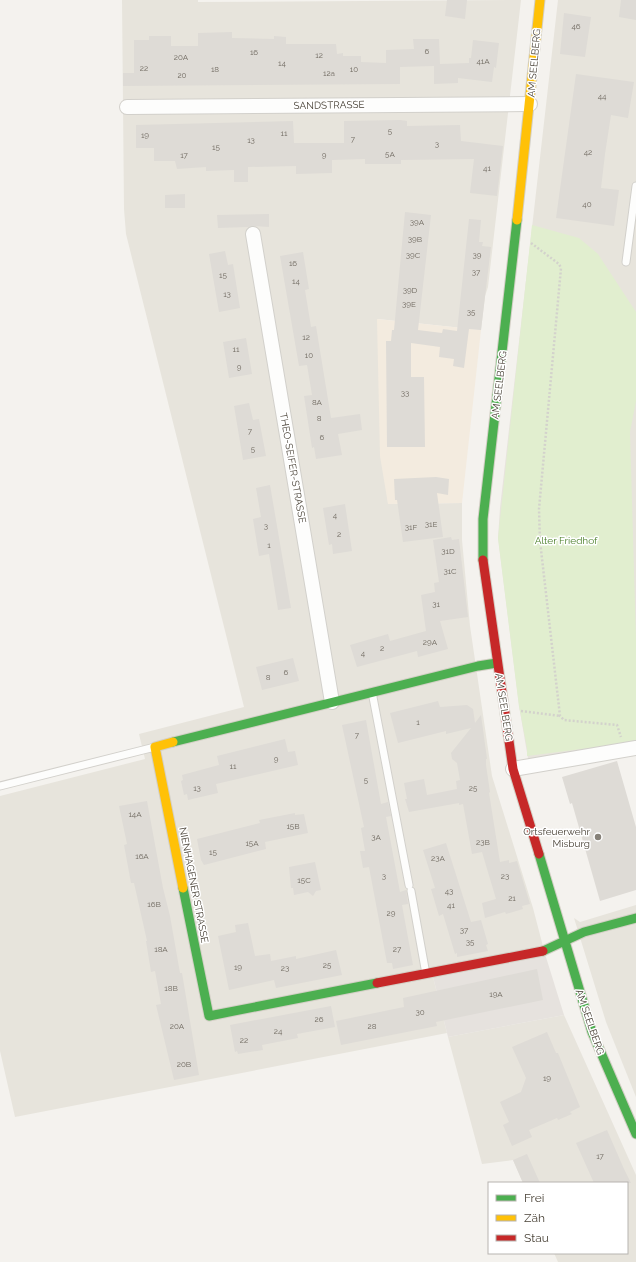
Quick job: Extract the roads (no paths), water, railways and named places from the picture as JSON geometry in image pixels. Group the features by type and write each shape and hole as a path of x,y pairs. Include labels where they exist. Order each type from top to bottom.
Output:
{"street":[{"name":"AM SEELBERG","path":"540,0 516,236 484,519 483,561 513,769 563,940 592,1032 636,1134"},
{"name":"SANDSTRASSE","path":"127,107 530,104"},
{"name":"THEO-SEIFER-STRASSE","path":"253,234 332,702"},
{"path":"156,747 372,692 478,666 497,663"},
{"name":"NIENHAGENER STRASSE","path":"156,747 209,1016 544,951 563,940 584,932 636,918"},
{"path":"513,769 630,749"}],"lane":[{"path":"626,262 636,186"},
{"path":"372,692 426,974"},
{"path":"0,786 156,747"}],"place":[{"name":"Ortsfeuerwehr Misburg","path":"598,837"}],"park label":[{"name":"Alter Friedhof","path":"566,540"}]}
